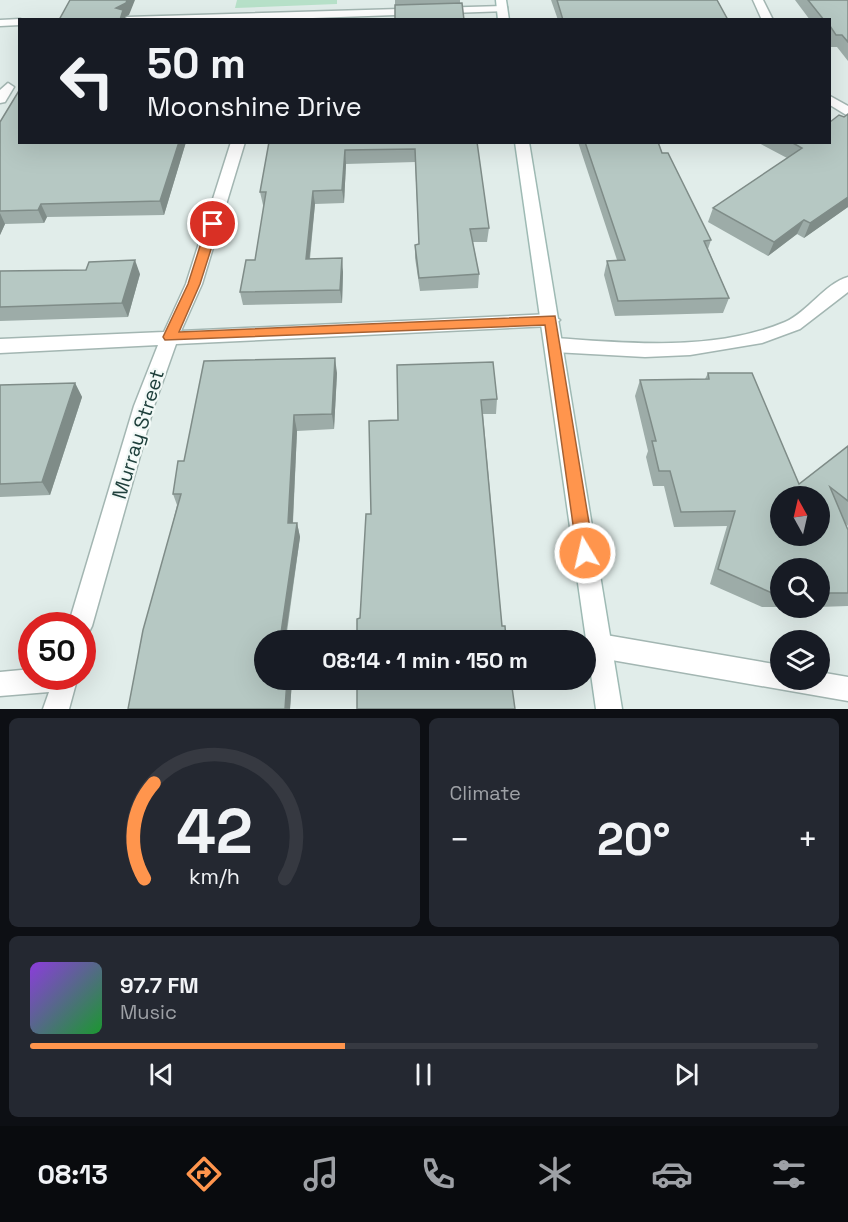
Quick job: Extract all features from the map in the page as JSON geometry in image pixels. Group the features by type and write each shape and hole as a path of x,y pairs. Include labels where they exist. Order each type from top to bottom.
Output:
{"street":[{"path":"758,0 767,18"},
{"path":"202,18 502,10"},
{"path":"0,23 18,22"},
{"path":"0,99 8,87"},
{"path":"831,101 848,112"},
{"name":"Murray Street","path":"85,612 144,406 170,337 194,284 237,144"},
{"path":"522,144 609,709"},
{"path":"554,345 645,350 690,348 762,337 794,325 848,283"},
{"path":"0,346 551,320"},
{"path":"600,646 770,676"},
{"path":"0,684 18,682"},
{"path":"830,686 848,689"},
{"path":"56,709 61,690"}],"green space":[{"path":"237,0 337,0 337,4 235,8"}],"building":[{"path":"70,0 127,0 126,3 116,8 123,10 121,18 60,18"},
{"path":"557,0 717,0 727,18 562,18"},
{"path":"808,0 848,0 848,42 842,35 836,35 831,28 831,18 822,18"},
{"path":"462,3 464,18 395,18 395,5"},
{"path":"18,92 18,144 178,144 160,201 41,204 38,210 0,211 0,122"},
{"path":"848,114 848,197 810,223 804,220 774,242 713,208 802,148 795,144 831,144 831,121 839,115 844,117"},
{"path":"269,144 477,144 489,228 470,229 479,274 419,278 415,245 419,244 415,149 345,150 342,190 313,191 306,259 342,258 340,290 240,292 246,260 255,260 266,192 260,192"},
{"path":"586,144 659,144 662,153 668,153 711,240 704,241 729,298 618,301 607,261 625,260"},
{"path":"135,260 122,303 0,307 0,271 86,270 89,262"},
{"path":"335,358 332,414 294,415 288,523 297,523 281,630 254,630 254,690 286,690 285,709 128,709 143,630 181,494 173,494 178,461 184,461 204,361"},
{"path":"493,362 497,399 481,400 502,626 505,626 505,630 357,630 357,619 360,618 366,514 371,514 369,421 398,420 397,365"},
{"path":"708,373 752,373 799,484 848,446 848,501 830,487 848,530 848,593 830,593 830,558 770,558 770,592 718,569 735,511 681,512 670,471 659,471 652,441 656,441 640,380 709,379"},
{"path":"75,383 42,482 0,484 0,385"},
{"path":"357,690 512,690 515,709 357,709"}],"route":[{"path":"213,224 194,284 170,337 551,320 585,553"}]}
